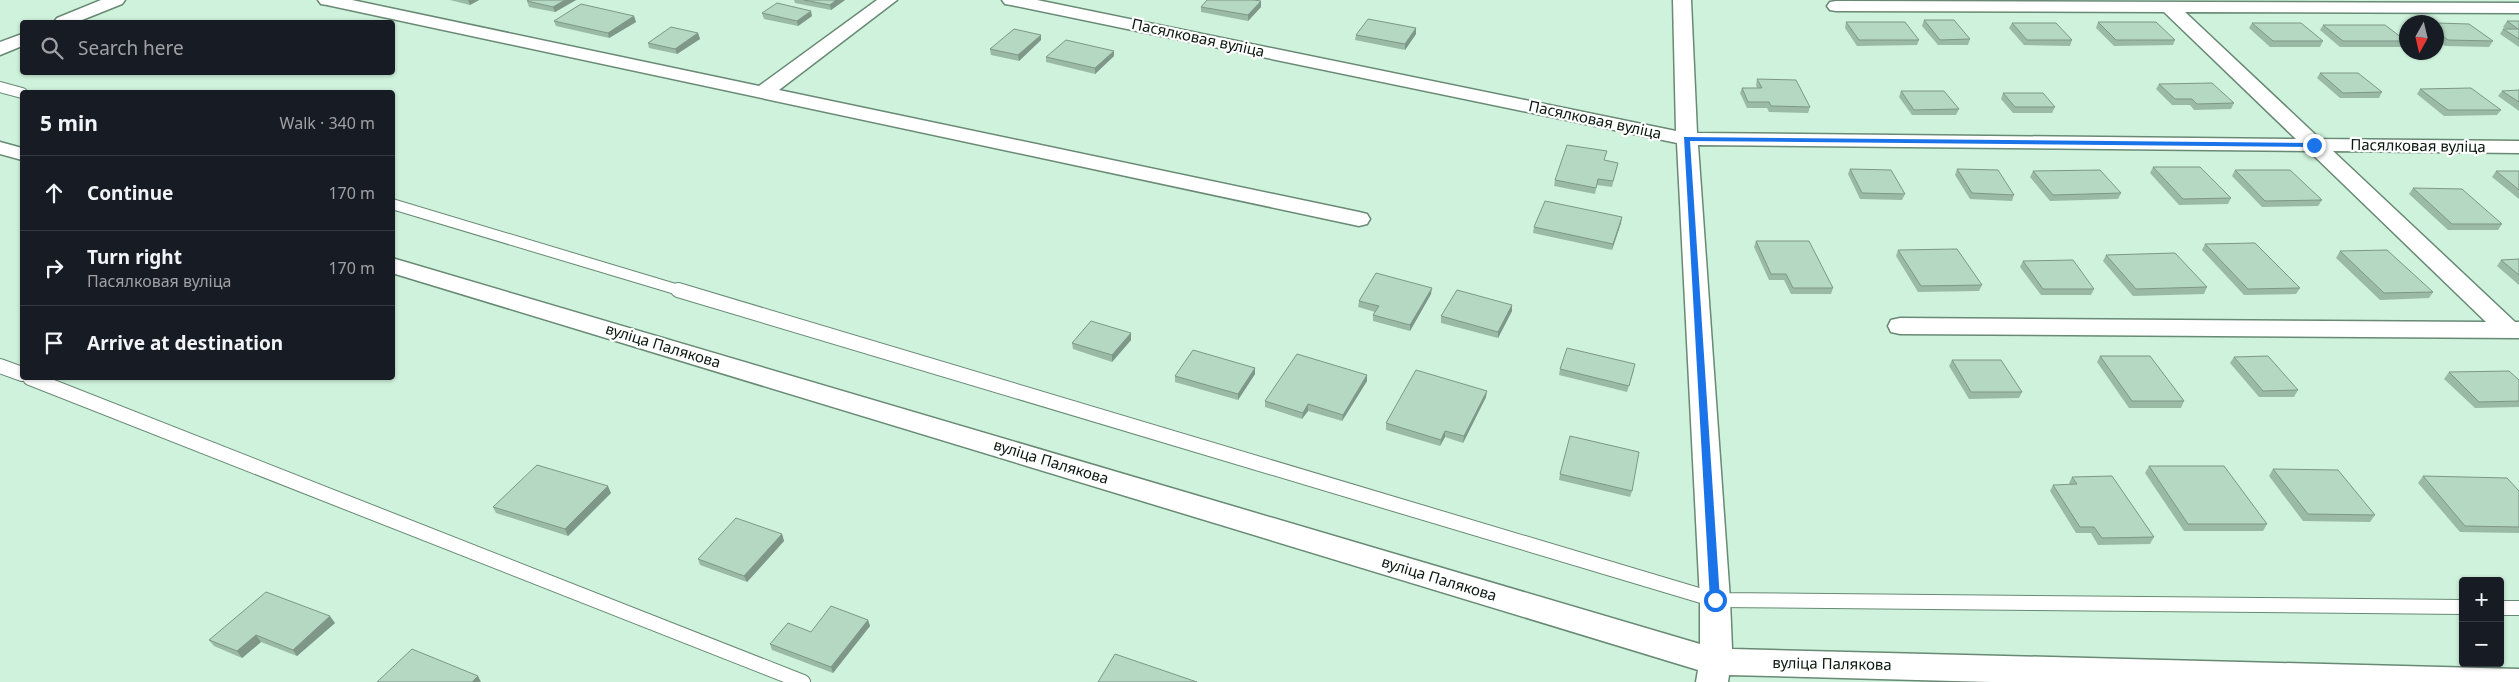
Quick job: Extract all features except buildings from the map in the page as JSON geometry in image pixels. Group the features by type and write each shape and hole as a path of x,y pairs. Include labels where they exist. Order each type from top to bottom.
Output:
{"street":[{"path":"68,20 116,0"},
{"path":"327,0 1359,219"},
{"path":"762,92 888,0"},
{"name":"Пасялковая вуліца","path":"1011,0 1687,139 2519,147"},
{"path":"1682,0 1687,139 1715,600 1714,672"},
{"path":"1836,6 2519,8"},
{"path":"2169,7 2314,145 2514,330"},
{"path":"0,49 20,41"},
{"path":"0,148 20,153"},
{"name":"вуліца Палякова","path":"395,266 1714,672 2519,682"},
{"path":"1900,326 2514,330"}],"lane":[{"path":"0,87 20,92"},
{"path":"395,205 1715,600 2459,607"},
{"path":"0,366 20,373"},
{"path":"35,380 803,682"},
{"path":"2504,608 2519,608"}],"route":[{"path":"1715,600 1687,139 2314,145"}]}
